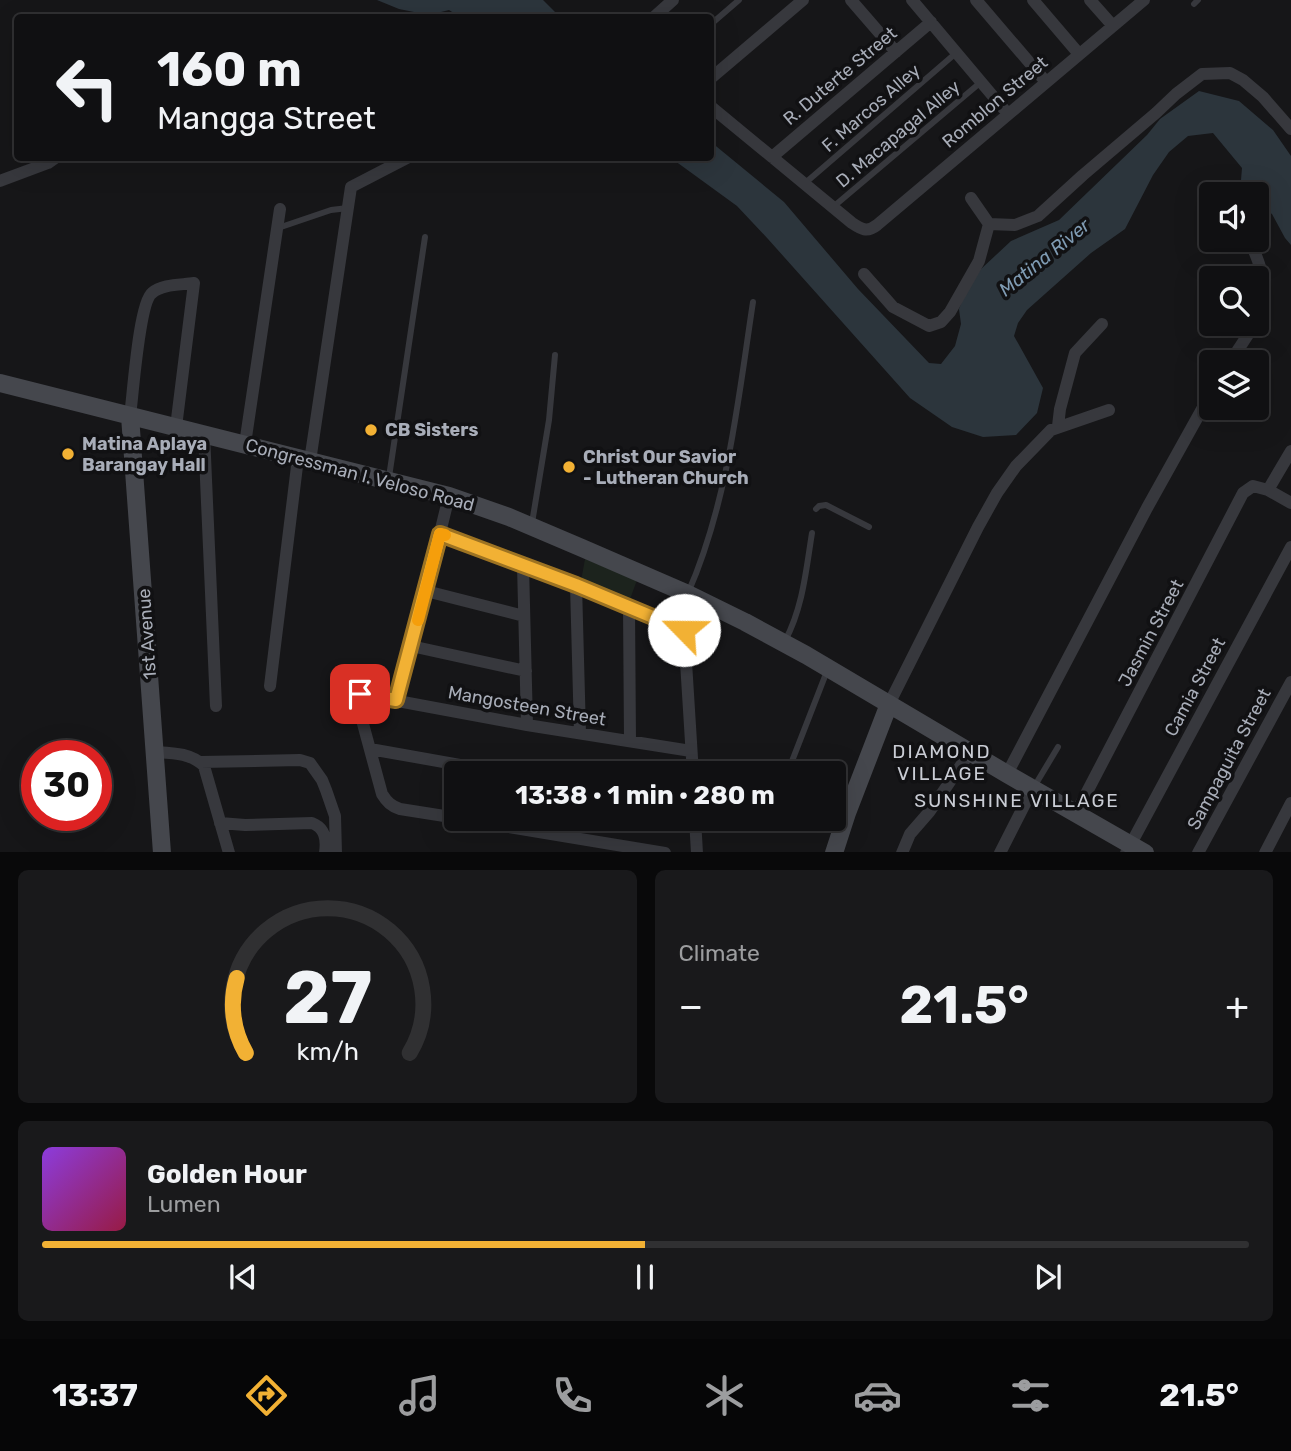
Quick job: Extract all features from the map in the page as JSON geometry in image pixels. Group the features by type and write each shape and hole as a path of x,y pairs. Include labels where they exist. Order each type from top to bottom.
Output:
{"main road":[{"name":"Congressman I. Veloso Road","path":"0,383 449,496 531,526 688,594 784,642 1076,813 1134,850"},
{"name":"1st Avenue","path":"130,416 162,852"},
{"path":"846,798 889,704"},
{"path":"834,852 837,831"}],"street":[{"path":"657,14 673,0"},
{"path":"714,76 803,0"},
{"path":"851,0 896,52"},
{"path":"912,0 1008,114"},
{"path":"976,0 1046,82"},
{"path":"1032,0 1079,54"},
{"path":"1090,0 1113,26"},
{"name":"Romblon Street","path":"833,207 863,229 868,230 877,225 1144,0"},
{"name":"R. Duterte Street","path":"772,157 931,22"},
{"path":"989,224 1015,225 1038,216 1176,94 1202,75 1230,73 1243,80 1263,96 1291,129"},
{"path":"714,109 833,207"},
{"path":"0,181 51,161"},
{"path":"270,686 304,459 351,187 401,161"},
{"path":"864,274 893,307 929,326 941,322 950,312 979,261 989,224 971,198"},
{"path":"245,444 281,209"},
{"path":"130,416 148,296 162,287 194,283 177,427"},
{"path":"1058,426 1072,359 1102,324"},
{"path":"889,704 997,493 1025,457 1051,430 1108,410"},
{"path":"1007,774 1199,415"},
{"path":"204,434 216,706"},
{"path":"1291,451 1268,490 1291,503"},
{"name":"Jasmin Street","path":"1076,813 1243,493 1254,486 1268,490"},
{"path":"396,700 449,496"},
{"path":"440,534 576,585 684,630"},
{"name":"Camia Street","path":"1134,850 1291,547"},
{"path":"523,565 527,725"},
{"path":"576,585 580,733"},
{"path":"426,591 524,617"},
{"path":"688,594 684,630 691,761"},
{"path":"629,607 630,741"},
{"path":"411,646 526,671"},
{"name":"Sampaguita Street","path":"1198,852 1291,682"},
{"name":"Mangosteen Street","path":"370,749 359,709 358,696 363,694 527,725 691,751"},
{"path":"444,762 370,749 382,794 392,807 444,816"},
{"path":"155,752 184,754 201,762 300,760 310,763 322,780 331,802 335,816 336,852"},
{"path":"902,852 910,834 930,811 970,752"},
{"path":"201,762 207,772 229,852"},
{"path":"1000,852 1033,788"},
{"path":"1265,852 1291,803"},
{"path":"220,823 245,825 312,822 323,830 326,837 325,852"},
{"path":"533,831 665,852"},
{"path":"695,831 696,852"}],"lane":[{"path":"714,22 739,0"},
{"name":"F. Marcos Alley","path":"804,184 956,53"},
{"name":"D. Macapagal Alley","path":"833,207 981,82"},
{"path":"278,228 331,210 348,208"},
{"path":"388,480 425,237"},
{"path":"688,594 713,525 729,454 753,302"},
{"path":"531,526 549,420 555,355"},
{"path":"816,509 826,505 869,527"},
{"path":"784,642 800,603 812,533"},
{"path":"792,761 828,668"},
{"path":"1033,788 1058,747"}],"shaded area":[{"path":"585,559 637,580 629,602 581,581"}],"water":[{"path":"377,0 543,0 557,14 455,14 449,10 424,14 399,9"},
{"name":"Matina River","path":"1199,91 1239,101 1273,130 1291,156 1291,245 1269,212 1269,182 1242,182 1242,168 1213,133 1188,136 1169,152 1153,175 1125,229 1091,253 1027,310 1018,323 1014,336 1043,388 1037,413 1016,435 983,437 952,427 910,398 737,206 675,161 714,161 714,144 784,202 858,289 929,363 941,364 955,346 961,324 959,309 965,293 981,269 1011,241 1059,220 1147,135 1160,119"}],"slow traffic":[{"path":"418,620 440,534 445,535"}],"place":[{"name":"CB Sisters","path":"371,430"},
{"name":"Matina Aplaya Barangay Hall","path":"68,454"},
{"name":"Christ Our Savior - Lutheran Church","path":"569,467"}],"district":[{"name":"DIAMOND VILLAGE","path":"942,762"},
{"name":"SUNSHINE VILLAGE","path":"1017,800"}],"route":[{"path":"360,694 396,700 440,534 576,585 684,630"}]}
